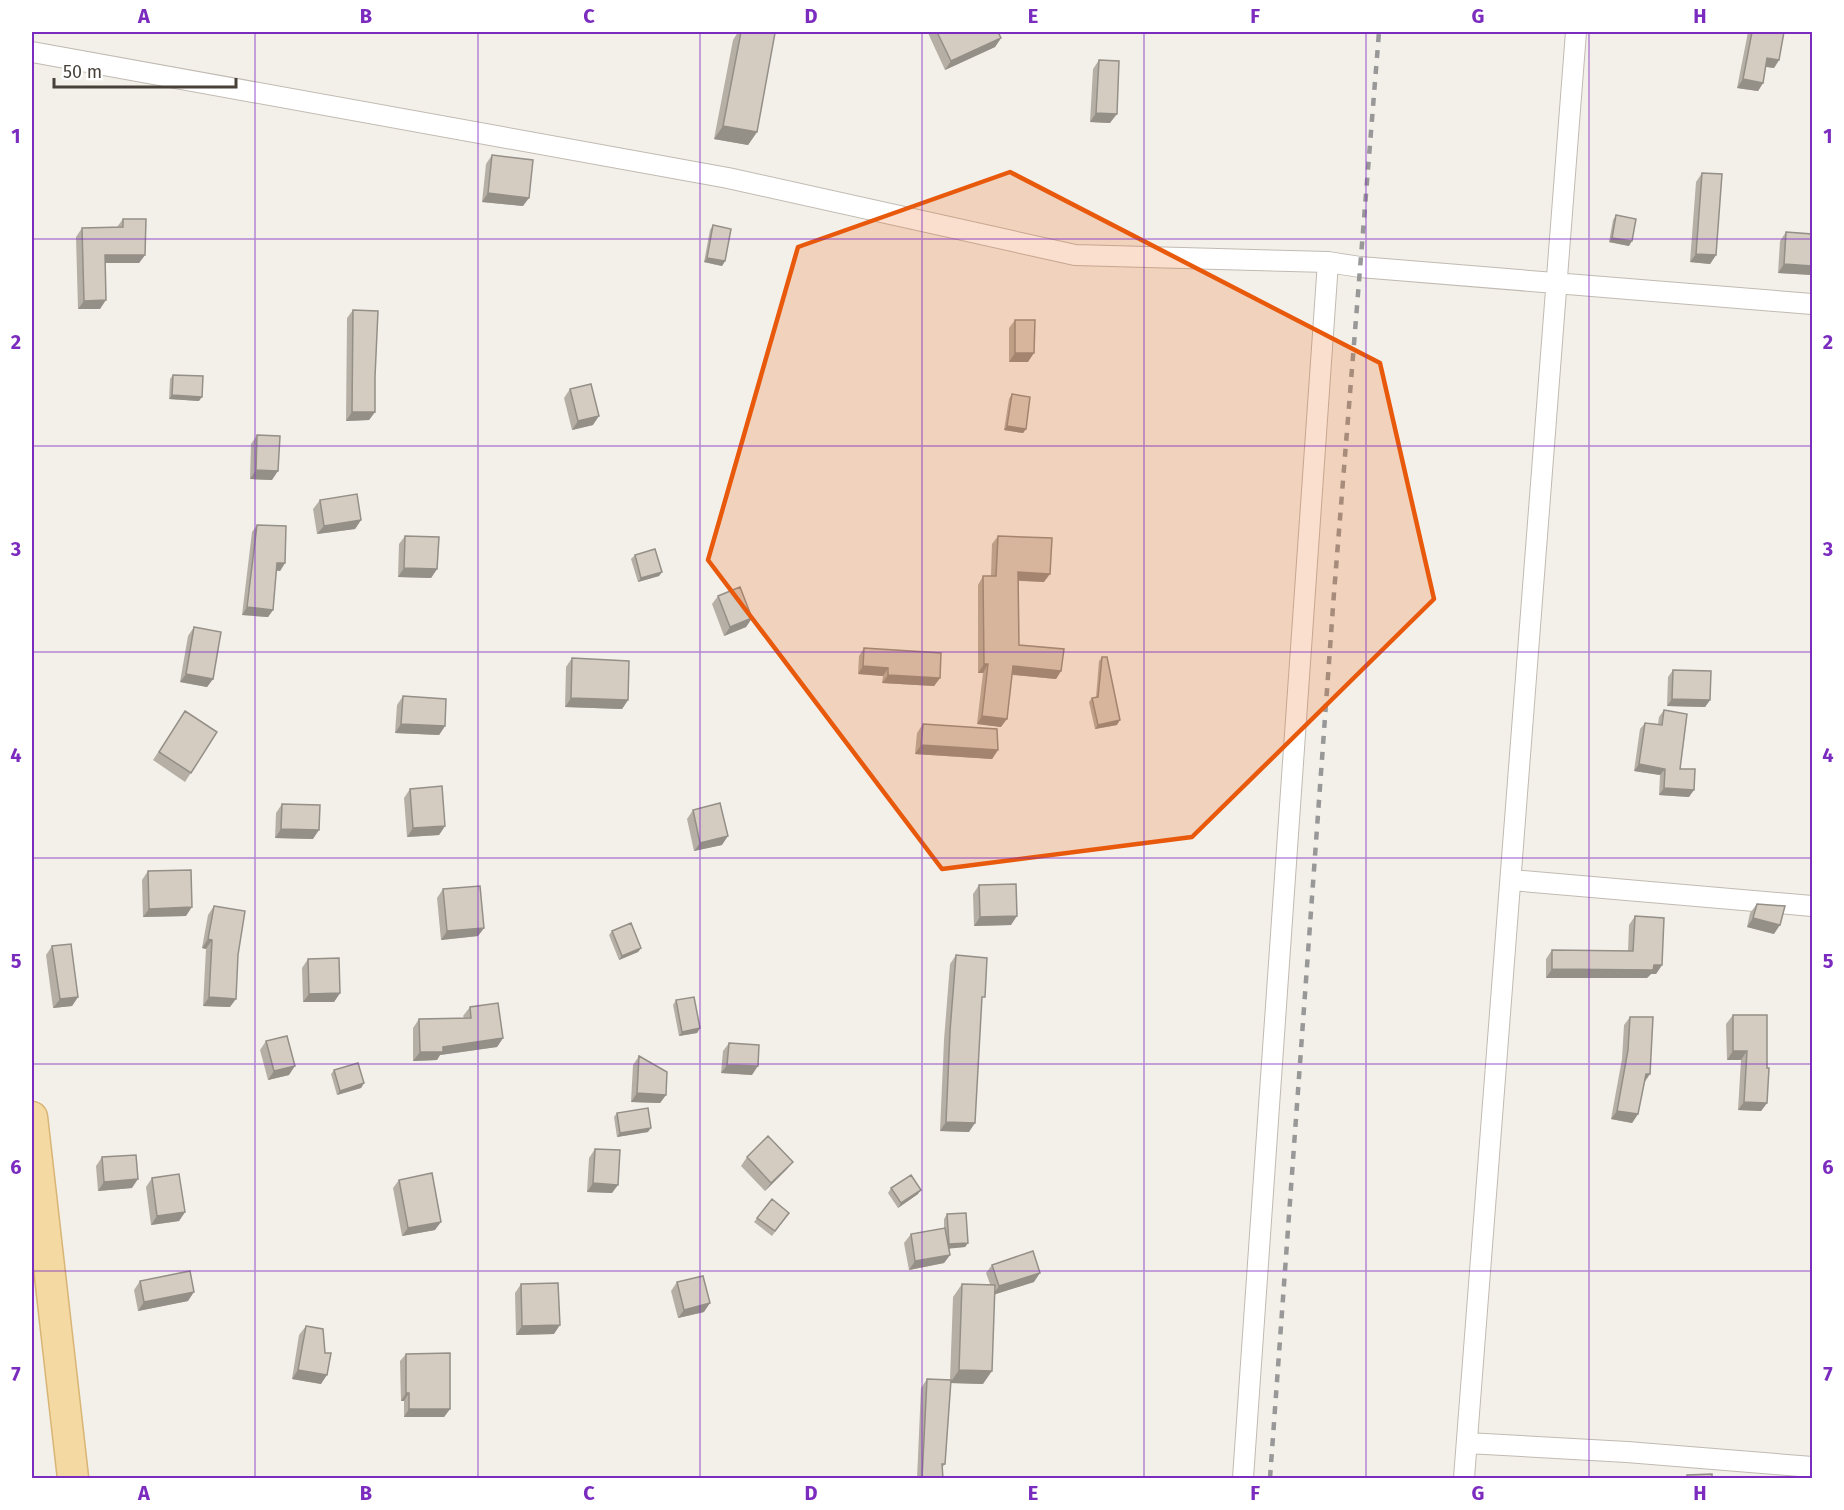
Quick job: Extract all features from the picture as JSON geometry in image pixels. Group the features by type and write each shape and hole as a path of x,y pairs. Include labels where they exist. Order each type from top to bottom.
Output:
{"main road":[{"path":"32,1117 73,1479"}],"street":[{"path":"1464,1479 1576,32"},
{"path":"32,52 728,178 1075,255 1328,262 1360,267 1812,304"},
{"path":"1243,1479 1328,262"},
{"path":"1511,880 1812,905"},
{"path":"1467,1443 1627,1452 1724,1469 1812,1467"}],"highlighted area":[{"path":"1010,172 1380,363 1434,599 1192,837 942,869 708,560 798,247"}],"building":[{"path":"741,32 775,33 757,132 723,126"},
{"path":"937,32 998,32 1001,38 951,61"},
{"path":"1752,32 1784,32 1779,60 1767,58 1763,83 1743,79"},
{"path":"1099,60 1119,61 1117,114 1096,113"},
{"path":"492,155 533,160 529,198 488,193"},
{"path":"1702,173 1722,174 1716,255 1696,254"},
{"path":"1616,215 1636,219 1632,241 1612,238"},
{"path":"123,219 146,219 145,255 105,255 106,300 84,301 82,228 123,227"},
{"path":"713,225 731,229 725,261 707,258"},
{"path":"1786,232 1812,234 1812,266 1784,264"},
{"path":"353,310 378,311 375,412 352,412"},
{"path":"1015,320 1035,320 1034,353 1015,353"},
{"path":"173,375 203,376 202,397 172,395"},
{"path":"591,384 599,416 578,421 570,389"},
{"path":"1012,394 1030,397 1026,429 1007,426"},
{"path":"257,435 280,436 278,471 256,470"},
{"path":"357,494 361,520 324,526 320,500"},
{"path":"257,525 286,526 285,563 277,563 273,610 247,607"},
{"path":"405,536 439,537 437,569 404,568"},
{"path":"998,536 1052,538 1050,574 1018,572 1019,645 1064,649 1061,671 1013,666 1007,719 982,716 988,664 984,664 983,576 996,576"},
{"path":"655,549 662,572 641,578 635,555"},
{"path":"740,587 752,618 730,627 718,596"},
{"path":"194,627 221,632 213,679 186,674"},
{"path":"864,648 941,653 940,678 888,675 888,668 863,666"},
{"path":"1102,657 1107,657 1120,720 1098,725 1092,698 1098,697"},
{"path":"572,658 629,661 628,700 571,698"},
{"path":"1673,670 1711,671 1710,700 1672,699"},
{"path":"403,696 446,699 445,726 401,724"},
{"path":"1664,710 1687,714 1680,769 1695,769 1694,790 1664,788 1665,769 1639,764 1645,723 1662,725"},
{"path":"185,711 217,732 191,773 159,752"},
{"path":"923,724 997,729 998,750 921,745"},
{"path":"442,786 445,826 413,828 410,789"},
{"path":"720,803 728,836 700,843 693,810"},
{"path":"282,804 320,805 319,830 281,829"},
{"path":"191,870 192,907 149,909 148,871"},
{"path":"1016,884 1017,916 980,917 979,885"},
{"path":"480,886 484,928 447,931 443,889"},
{"path":"1757,904 1785,906 1780,925 1753,918"},
{"path":"214,906 245,911 238,955 236,999 209,997 212,940 208,939"},
{"path":"1635,916 1664,918 1662,965 1654,965 1653,970 1552,969 1552,950 1633,951"},
{"path":"631,923 641,948 622,956 612,931"},
{"path":"71,944 78,997 60,999 52,946"},
{"path":"956,955 987,958 985,997 982,997 975,1123 946,1122"},
{"path":"339,958 340,993 309,994 308,959"},
{"path":"694,997 700,1028 682,1032 676,1000"},
{"path":"498,1003 503,1038 443,1047 443,1052 420,1052 419,1019 471,1018 470,1007"},
{"path":"1733,1015 1767,1015 1767,1068 1769,1068 1767,1103 1744,1102 1747,1051 1733,1051"},
{"path":"1630,1017 1653,1017 1650,1074 1646,1074 1638,1114 1617,1111 1628,1050"},
{"path":"287,1036 295,1066 274,1071 266,1041"},
{"path":"729,1043 759,1045 758,1066 727,1065"},
{"path":"639,1056 667,1072 666,1095 637,1093"},
{"path":"358,1063 364,1083 340,1091 334,1070"},
{"path":"648,1108 651,1128 620,1133 617,1113"},
{"path":"768,1136 793,1162 771,1183 747,1157"},
{"path":"595,1149 620,1150 618,1185 593,1183"},
{"path":"136,1155 138,1179 104,1182 102,1157"},
{"path":"432,1173 441,1222 408,1228 399,1180"},
{"path":"179,1174 185,1212 157,1216 152,1178"},
{"path":"911,1175 921,1190 901,1203 891,1188"},
{"path":"772,1199 789,1213 775,1231 757,1218"},
{"path":"966,1213 968,1243 949,1244 947,1214"},
{"path":"945,1228 950,1255 915,1261 911,1234"},
{"path":"1033,1251 1040,1273 999,1286 992,1265"},
{"path":"190,1271 194,1292 144,1302 140,1281"},
{"path":"703,1276 710,1303 684,1310 677,1282"},
{"path":"558,1283 560,1325 522,1326 521,1284"},
{"path":"962,1284 995,1285 992,1371 959,1370"},
{"path":"306,1326 323,1329 325,1353 331,1353 327,1375 298,1370"},
{"path":"450,1353 450,1409 409,1409 409,1393 406,1393 406,1354"},
{"path":"927,1379 951,1380 945,1464 942,1464 943,1479 922,1479"},
{"path":"1712,1474 1712,1479 1687,1479 1687,1475"}],"railway":[{"path":"1270,1478 1334,593 1379,32"}]}
